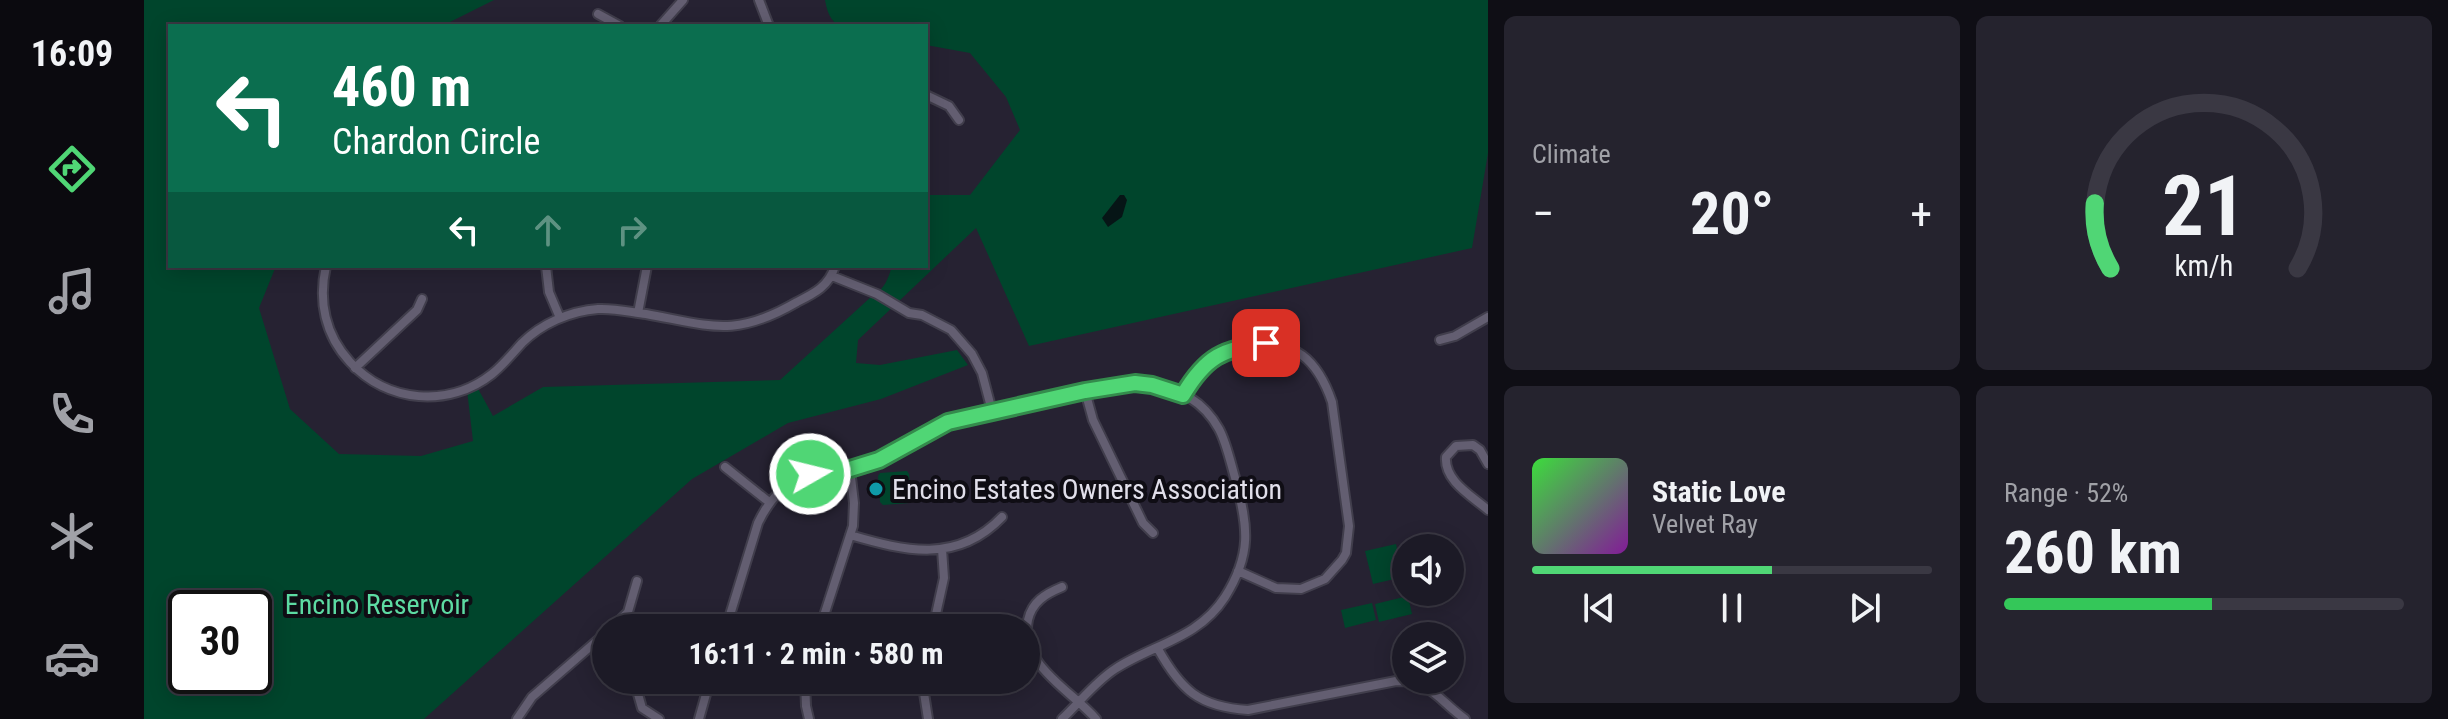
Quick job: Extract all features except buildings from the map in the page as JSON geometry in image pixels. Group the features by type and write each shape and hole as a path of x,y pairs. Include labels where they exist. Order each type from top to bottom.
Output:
{"street":[{"path":"662,24 683,0"},
{"path":"759,0 768,24"},
{"path":"598,14 616,24"},
{"path":"928,96 949,106 959,120"},
{"path":"326,268 322,301 329,329 343,355 368,378 398,393 427,397 444,396 477,384 491,375 531,334 560,318 598,309 714,326 748,325 775,315 821,289 834,268"},
{"path":"546,268 549,292 560,318"},
{"path":"638,313 647,268"},
{"path":"832,276 943,325 958,337 982,373 992,411"},
{"path":"355,368 417,310 422,299"},
{"path":"1440,340 1455,336 1488,317"},
{"path":"1183,395 1195,376 1221,352 1266,343 1292,349 1312,362 1326,384 1332,402 1349,526 1346,553 1325,579 1301,589 1276,588 1238,571"},
{"path":"730,614 758,523 769,502 783,488 799,479 879,460 948,422 992,411 1135,383 1183,395 1204,410 1220,432 1234,476 1247,534 1238,571 1224,597 1208,617 1185,635 1116,669 1062,719"},
{"path":"1085,391 1093,420 1143,523 1153,533"},
{"path":"1488,464 1480,450 1465,443 1450,450 1445,464 1452,478 1488,510"},
{"path":"725,467 769,502"},
{"path":"825,614 850,535 854,503 850,469"},
{"path":"850,535 904,549 942,549 977,539 1002,517"},
{"path":"936,614 944,578 942,549"},
{"path":"626,614 637,581"},
{"path":"1062,587 1040,597 1031,609 1026,638 1034,658 1096,719"},
{"path":"517,719 532,697 592,645"},
{"path":"1158,649 1185,690 1229,709 1248,710 1396,681 1411,681 1432,690 1465,719"},
{"path":"638,694 642,708 659,719"},
{"path":"699,719 706,694"},
{"path":"806,694 809,719"},
{"path":"924,694 928,719"},
{"path":"1226,719 1229,709"}],"green space":[{"name":"Encino Reservoir","path":"144,0 494,0 446,24 168,24 168,268 275,268 259,308 290,409 339,454 421,456 473,441 467,390 476,385 493,416 543,387 780,380 880,290 891,268 928,268 928,195 970,195 1020,130 1006,97 970,53 928,45 928,24 838,24 830,15 825,0 1488,0 1488,153 1472,248 1029,346 976,228 858,340 856,363 880,365 957,350 968,365 881,399 788,423 692,479 424,719 144,719"},
{"path":"907,471 909,503 883,505 880,502 880,473"},
{"path":"1392,545 1392,580 1373,584 1365,551"},
{"path":"1392,600 1392,606 1410,606 1412,614 1379,622 1375,604"},
{"path":"1372,603 1376,620 1345,628 1341,610"}],"shaded area":[{"path":"1120,195 1127,200 1122,217 1108,227 1102,218"}],"place":[{"name":"Encino Estates Owners Association","path":"876,489"}],"route":[{"path":"810,474 850,469 879,460 933,428 992,411 1135,383 1169,389 1183,395 1213,357 1231,348 1266,343"}]}
